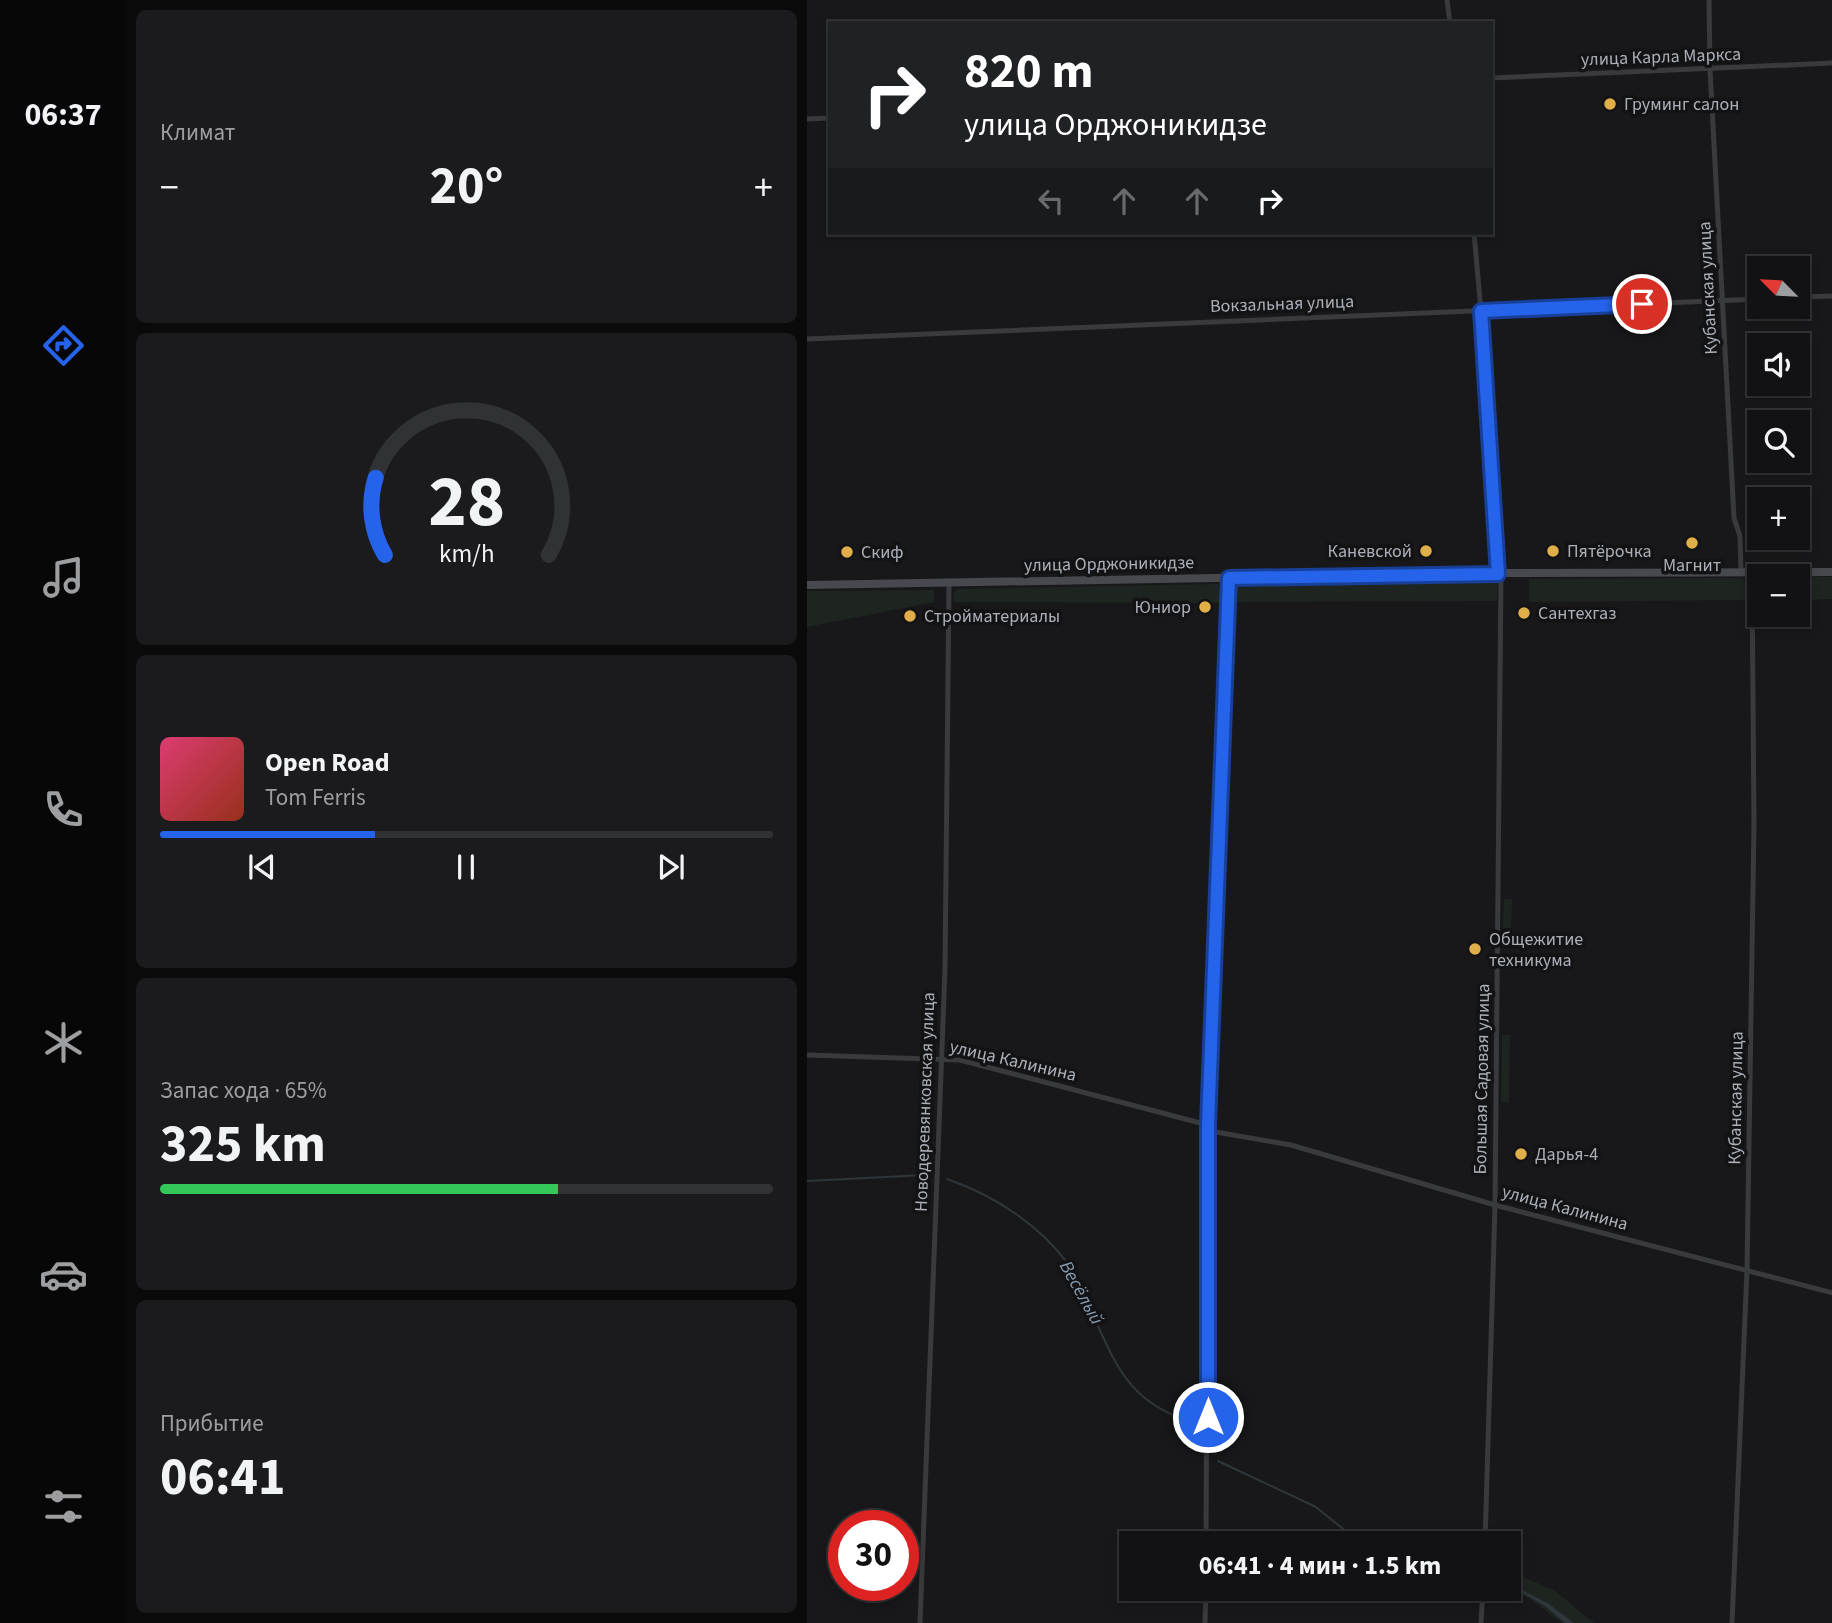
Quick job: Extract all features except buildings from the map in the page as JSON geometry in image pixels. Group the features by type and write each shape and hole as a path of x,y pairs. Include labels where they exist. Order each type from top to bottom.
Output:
{"main road":[{"name":"улица Орджоникидзе","path":"1810,572 1832,572"},
{"name":"улица Орджоникидзе","path":"807,585 1499,574 1747,573"}],"street":[{"path":"1447,0 1450,21"},
{"name":"Кубанская улица","path":"1709,0 1710,69 1734,517 1740,536 1741,573"},
{"name":"улица Карла Маркса","path":"1493,78 1832,64"},
{"path":"807,119 828,118"},
{"name":"Большая Садовая улица","path":"1474,235 1499,574 1495,1205 1485,1531"},
{"path":"1810,297 1832,296"},
{"name":"Вокзальная улица","path":"807,339 1747,300"},
{"path":"1206,1531 1209,1128 1229,578"},
{"name":"Новодеревянковская улица","path":"920,1623 945,970 949,583"},
{"name":"Кубанская улица","path":"1732,1623 1747,1270 1754,825 1752,627"},
{"name":"улица Калинина","path":"807,1055 960,1060 1209,1128 1291,1145 1495,1205 1832,1293"},
{"path":"1205,1623 1206,1601"},
{"path":"1481,1623 1482,1601"}],"shaded area":[{"path":"1810,577 1832,577 1832,599 1810,600"},
{"path":"1742,578 1747,582 1747,600 1529,602 1529,579"},
{"path":"1497,579 1497,601 1232,602 1232,592 1238,583"},
{"path":"1217,584 1224,591 1224,603 953,602 957,589"},
{"path":"934,590 934,602 807,627 807,591"},
{"path":"1504,899 1512,899 1511,928 1503,928"},
{"path":"1502,1035 1510,1035 1509,1102 1501,1102"},
{"path":"1521,1576 1554,1590 1594,1623 1562,1623 1521,1595"},
{"path":"1521,1589 1549,1604 1574,1623 1565,1623 1545,1606 1521,1593"}],"waterway":[{"name":"Весёлый","path":"807,1181 925,1175"},
{"name":"Весёлый","path":"947,1179 998,1202 1043,1236 1068,1264 1115,1362 1126,1378 1153,1405 1196,1423"},
{"name":"Весёлый","path":"1218,1461 1316,1507 1346,1531"}],"place":[{"name":"Груминг салон","path":"1610,104"},
{"name":"Магнит","path":"1692,543"},
{"name":"Каневской","path":"1426,551"},
{"name":"Пятёрочка","path":"1553,551"},
{"name":"Скиф","path":"847,552"},
{"name":"Юниор","path":"1205,607"},
{"name":"Сантехгаз","path":"1524,613"},
{"name":"Стройматериалы","path":"910,616"},
{"name":"Общежитие техникума","path":"1475,949"},
{"name":"Дарья-4","path":"1521,1154"}],"route":[{"path":"1208,1417 1208,1125 1229,578 1498,574 1481,311 1642,304"}]}
